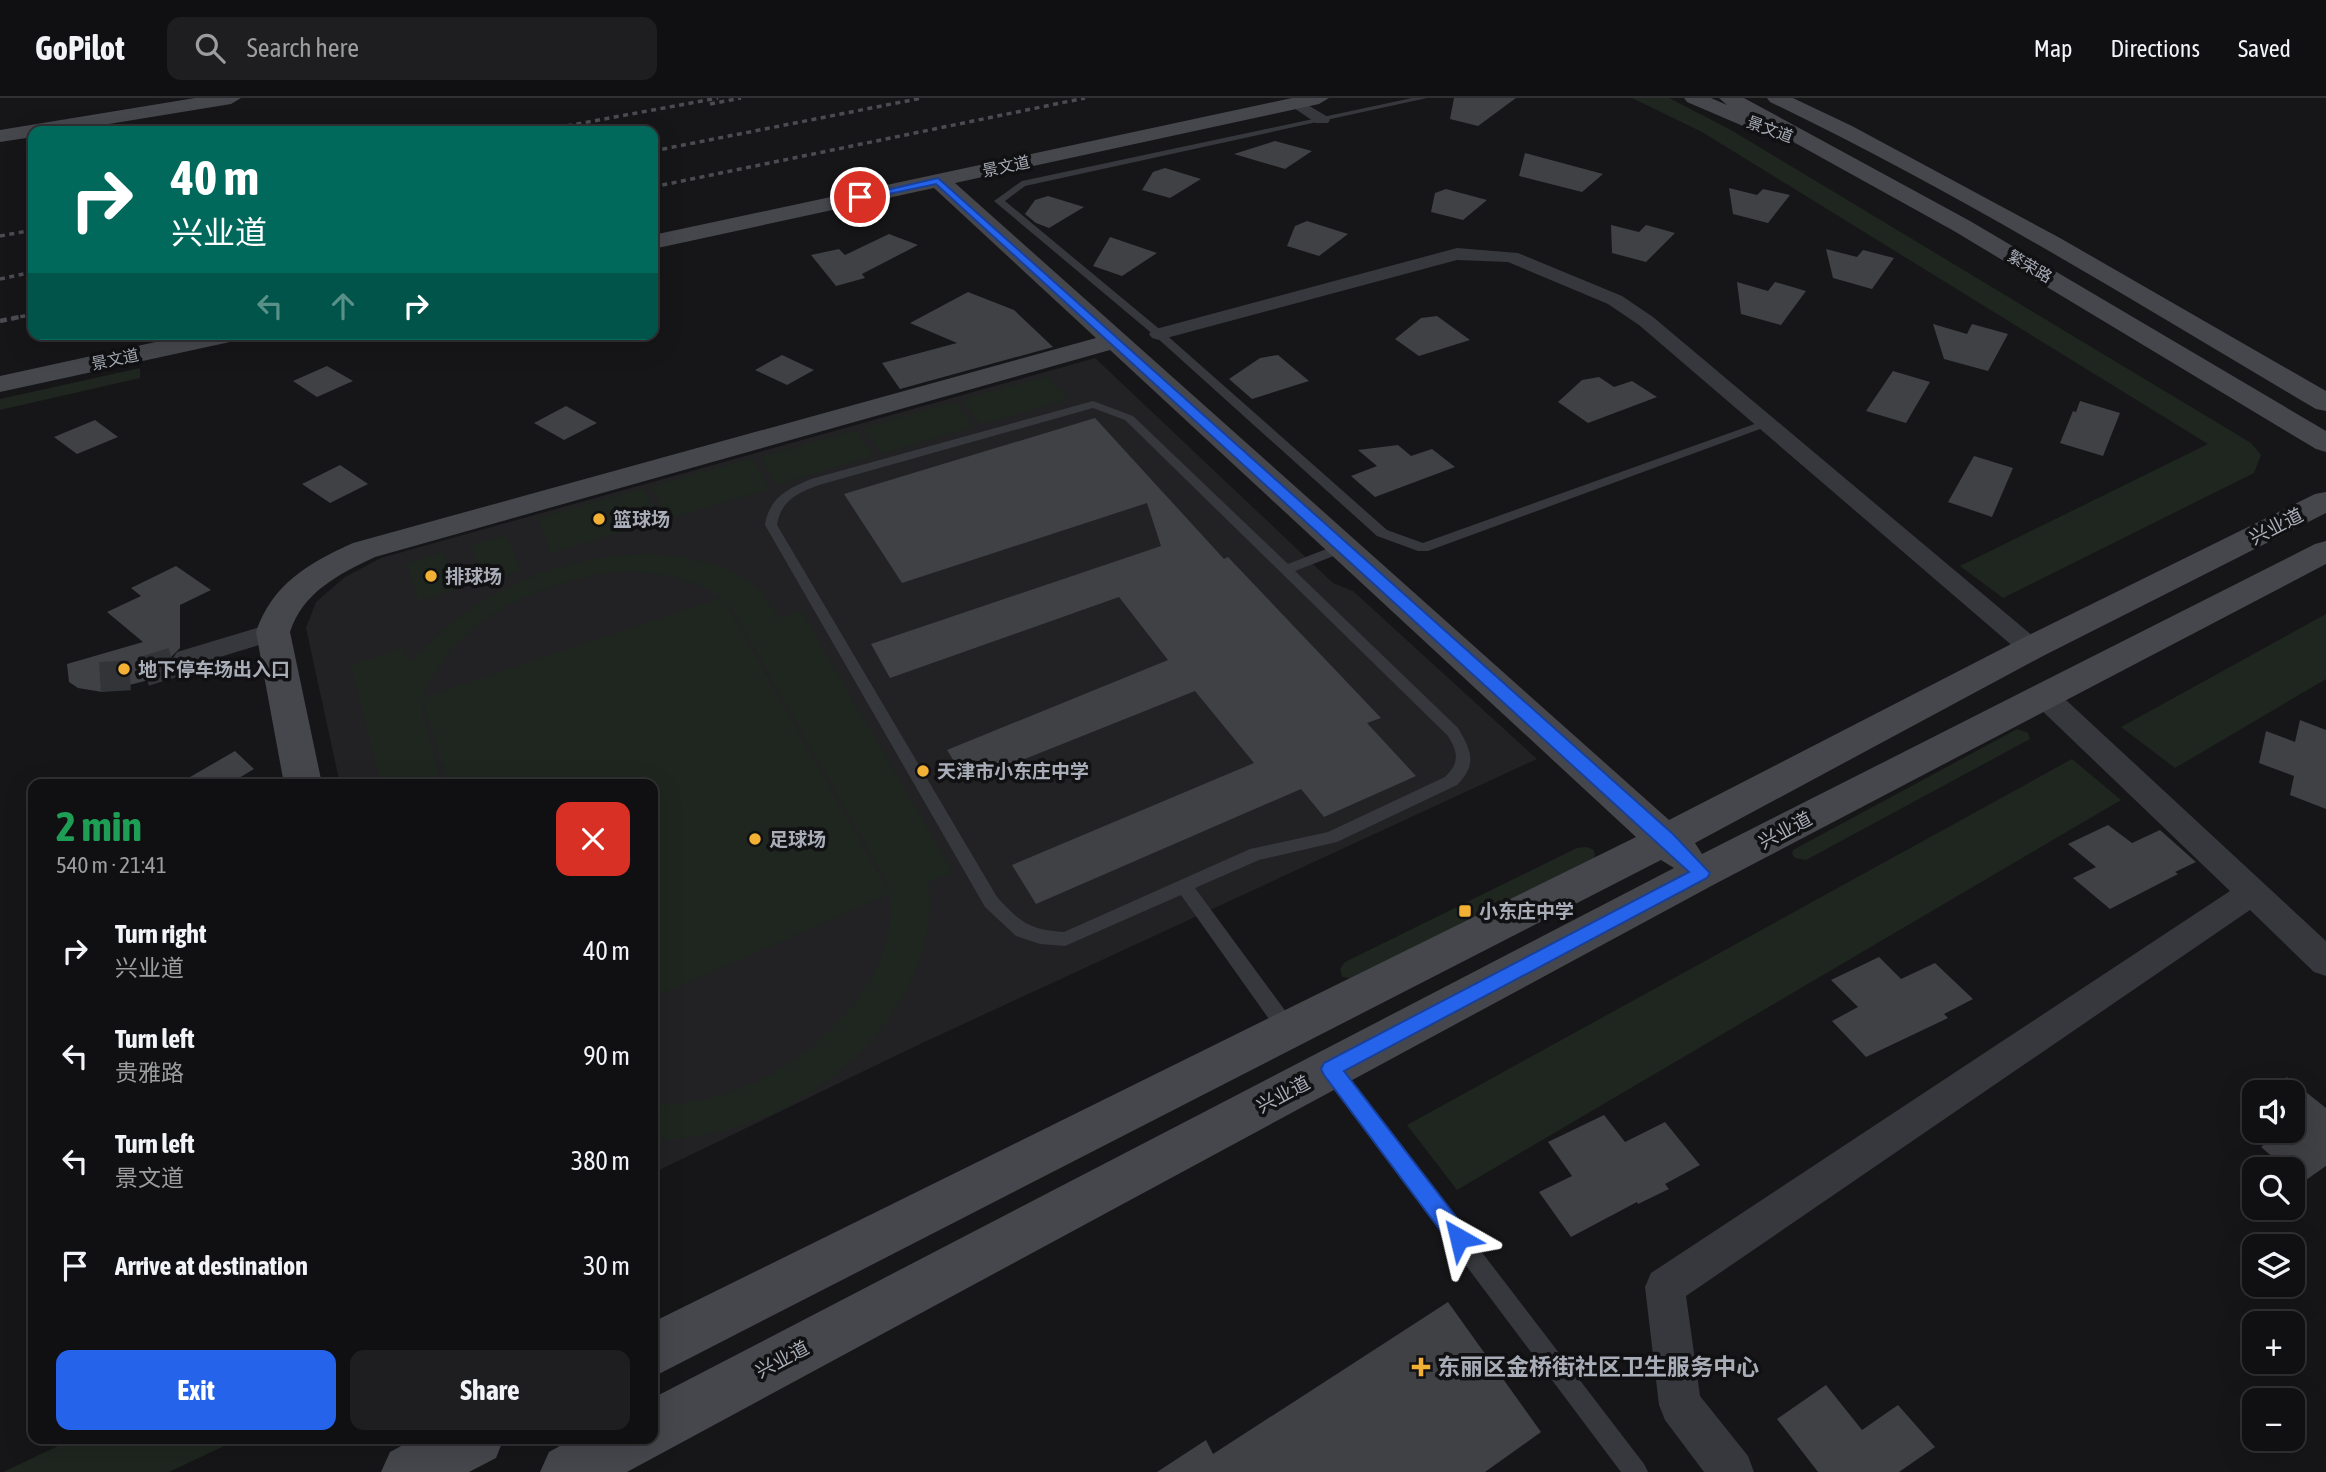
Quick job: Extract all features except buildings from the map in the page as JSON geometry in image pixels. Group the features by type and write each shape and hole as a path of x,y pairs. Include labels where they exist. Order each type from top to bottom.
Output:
{"main road":[{"path":"0,127 179,98"},
{"path":"61,126 231,98"},
{"name":"景文道","path":"1694,98 1809,142"},
{"name":"繁荣路","path":"1729,98 1962,226 2326,443"},
{"name":"繁荣路","path":"1777,98 1845,130 2052,243 2326,403"},
{"path":"1805,98 1845,130"},
{"name":"景文道","path":"658,241 1296,103 1320,109"},
{"path":"0,136 28,131"},
{"path":"938,180 1667,839 1701,873"},
{"name":"景文道","path":"0,384 202,340"},
{"path":"302,779 273,632 279,611 308,581 365,550 1114,341"},
{"path":"2287,420 2309,443 2320,465 2321,482 2316,506"},
{"name":"兴业道","path":"658,1347 1667,839 2031,648 2316,506"},
{"name":"兴业道","path":"658,1425 1701,873 2326,551"},
{"path":"569,1472 621,1444"}],"street":[{"path":"1159,334 1457,254 1511,257 1615,299 1646,321 2031,648"},
{"path":"187,658 273,632"},
{"path":"2043,695 2326,962"},
{"path":"1731,1472 1680,1405 1665,1287 2250,893"}],"lane":[{"path":"1423,98 1320,109 1022,184 999,201 1159,334 1382,533 1423,548 1767,422"},
{"path":"1093,404 1129,418 1285,569 1453,732 1466,757 1463,771 1451,780 1331,838 1256,854 1065,939 1037,939 1016,929 991,902 771,525 772,512 778,500 816,482 1093,404"},
{"path":"1285,569 1344,547"},
{"path":"1185,887 1288,1030"},
{"path":"1330,1069 1636,1472"}],"shaded area":[{"path":"1632,98 1669,98 1731,130 2251,443 2261,455 2254,473 2003,598 1960,566 2208,444 1702,132"},
{"name":"天津市小东庄中学","path":"1095,358 1333,583 1353,591 1537,759 918,1045 658,1171 658,779 339,779 306,628 316,602 345,577 381,558"},
{"path":"140,368 140,378 0,410 0,399"},
{"path":"1047,376 1069,399 981,425 961,400"},
{"path":"954,402 974,426 882,454 863,428"},
{"path":"856,430 874,456 776,485 760,457"},
{"name":"篮球场","path":"752,458 770,489 667,519 651,486"},
{"name":"篮球场","path":"644,488 660,521 551,553 538,518"},
{"name":"排球场","path":"507,535 521,571 484,583 471,545"},
{"name":"排球场","path":"444,552 456,590 418,601 407,563"},
{"name":"足球场","path":"647,554 688,558 741,576 752,584 780,618 801,611 953,872 928,883 929,919 922,954 908,988 888,1019 864,1048 837,1073 807,1095 776,1112 731,1129 658,1141 658,1105 715,1097 745,1087 773,1073 823,1037 864,989 882,956 889,932 889,894 658,996 658,779 446,779 423,702 422,713 441,779 380,779 351,665 403,648 410,663 460,617 487,599 516,583 579,562","holes":["625,571 663,575 699,585 721,598 423,698 437,670 456,645 479,624 505,607 534,593 595,575","724,600 732,609 886,880 888,891"]},
{"path":"2326,614 2326,679 2175,768 2121,727"},
{"path":"2017,729 2028,733 2030,739 1806,860 1795,858 1792,854 1793,850"},
{"path":"2072,759 2121,800 1457,1190 1407,1125"},
{"path":"1587,847 1594,850 1595,856 1591,862 1350,978 1342,977 1340,969 1345,962 1577,848"},
{"path":"62,1444 228,1444 169,1472 3,1472"}],"tunnel":[{"path":"100,677 133,675 187,658"}],"railway":[{"path":"566,126 718,98"},
{"path":"710,104 741,98"},
{"path":"658,150 922,98"},
{"path":"658,186 1085,98"},
{"path":"0,236 28,231"},
{"path":"0,279 28,273"},
{"path":"11,319 28,315"},
{"path":"0,321 19,317"}],"place":[{"name":"篮球场","path":"599,519"},
{"name":"排球场","path":"431,576"},
{"name":"地下停车场出入口","path":"124,669"},
{"name":"天津市小东庄中学","path":"923,771"},
{"name":"足球场","path":"755,839"},
{"name":"小东庄中学","path":"1465,911"},
{"name":"东丽区金桥街社区卫生服务中心","path":"1421,1367"}],"route":[{"path":"860,197 938,180 1667,839 1701,873 1330,1069 1459,1238"}]}
